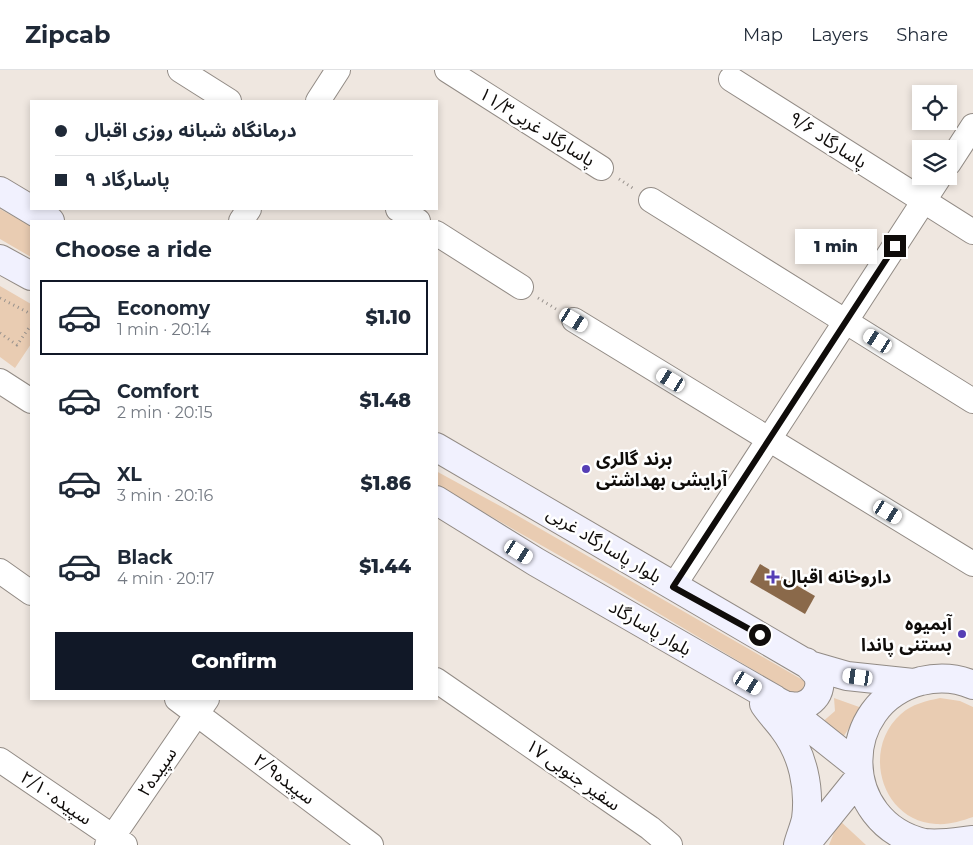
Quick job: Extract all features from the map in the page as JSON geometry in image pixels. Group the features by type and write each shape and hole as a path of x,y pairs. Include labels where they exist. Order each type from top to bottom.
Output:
{"main road":[{"path":"0,191 30,209"},
{"path":"32,210 48,220"},
{"path":"0,260 30,275"},
{"name":"بلوار پاسارگاد غربی","path":"438,448 809,665 847,676 913,683"},
{"name":"بلوار پاسارگاد","path":"438,501 536,562 774,699 858,772"},
{"path":"774,699 789,706 801,706 811,702 818,693 819,682 816,674 806,662"},
{"path":"945,678 973,666"},
{"path":"958,843 925,844 906,838 889,827 875,813 865,796 858,772 860,739 872,715 890,695 913,683 945,678 973,685"},
{"path":"748,683 784,729 796,750 804,771 807,794 806,821 798,845"},
{"path":"805,845 858,772"}],"street":[{"path":"180,70 227,100"},
{"path":"319,100 338,70"},
{"name":"پاسارگاد غربی۱۱/۳","path":"447,70 601,168"},
{"name":"پاسارگاد ۹/۶","path":"731,79 973,232"},
{"path":"957,151 973,126"},
{"path":"673,587 934,185"},
{"path":"651,200 973,401"},
{"path":"400,210 416,220"},
{"path":"438,234 521,287"},
{"path":"574,320 973,564"},
{"path":"0,381 29,392"},
{"path":"0,571 30,592"},
{"name":"سفیر جنوبی ۱۷","path":"438,681 650,828 670,845"},
{"name":"سپیده۲/۹","path":"181,700 202,706 371,845"},
{"name":"سپیده۲","path":"115,842 202,706"},
{"name":"سپیده۲/۱۰","path":"0,760 115,842"}],"path":[{"path":"601,168 651,200"},
{"path":"521,287 574,320"},
{"path":"0,298 30,313"},
{"path":"0,333 17,346 30,326"}],"shaded area":[{"path":"0,209 30,225 30,256 0,239"},
{"path":"0,286 30,303 30,346 15,368 0,357"},
{"path":"438,472 513,513 808,683 799,697 611,585 438,486"},
{"path":"834,698 862,708 838,745 820,724 835,711"},
{"path":"940,698 960,701 973,707 973,817 955,822 936,824 917,820 902,810 890,797 883,781 880,763 882,746 889,729 901,714 914,705"},
{"path":"839,820 866,845 829,845"}],"building":[{"path":"760,564 815,596 805,614 750,582"}],"place":[{"name":"برند گالری آرایشی بهداشتی","path":"586,469"},
{"name":"داروخانه اقبال","path":"773,577"},
{"name":"آبمیوه بستنی پاندا","path":"962,634"}],"route":[{"path":"760,635 673,587 895,246"}]}
